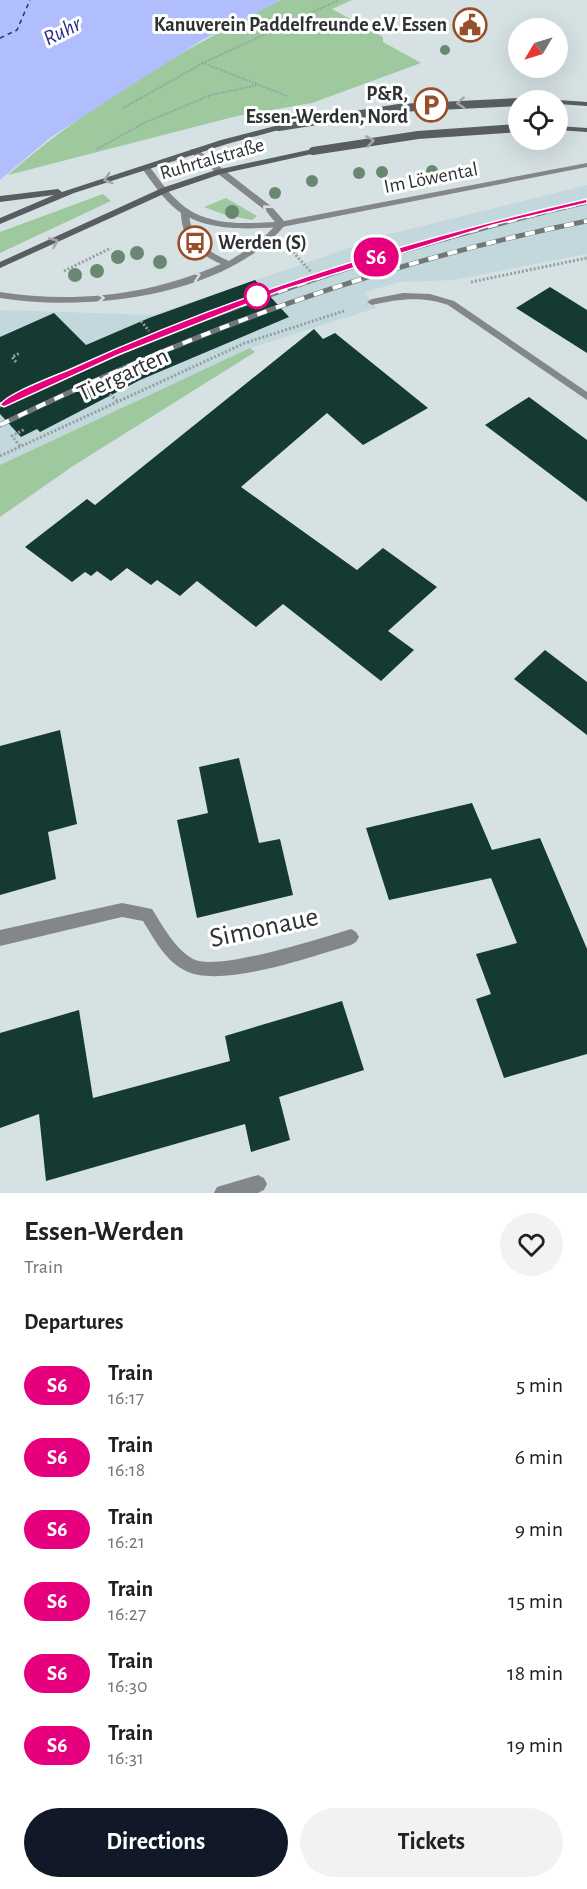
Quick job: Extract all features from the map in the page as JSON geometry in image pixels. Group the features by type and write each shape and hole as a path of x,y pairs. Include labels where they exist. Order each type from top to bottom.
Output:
{"main road":[{"name":"Ruhrtalstraße","path":"0,220 71,191 194,151 279,127 387,108 460,102 508,102"},
{"path":"568,103 587,104"},
{"name":"Ruhrtalstraße","path":"0,265 165,190 219,172 313,151 407,136 508,129"},
{"path":"568,129 587,130"},
{"path":"0,199 71,191"}],"street":[{"path":"0,295 23,299 55,300 140,294 229,264 260,246 282,224 269,209 194,151"},
{"name":"Im Löwental","path":"185,212 225,224 250,226 282,224 587,165"},
{"path":"145,167 185,212 184,224 195,243 206,253 229,264"},
{"path":"372,302 404,295 430,294 451,303 587,397"},
{"name":"Simonaue","path":"0,938 122,910 147,914 173,953 198,969 228,968 351,937"},
{"path":"223,1193 258,1184"}],"path":[{"path":"123,108 204,63 339,0"},
{"path":"204,63 292,97"},
{"path":"97,149 146,122 211,95 259,85"},
{"path":"23,299 41,282 112,248"},
{"path":"293,252 311,272"},
{"path":"463,284 587,258"},
{"name":"Tiergarten","path":"0,456 245,343 372,302"},
{"path":"16,362 12,357 20,353"},
{"path":"101,386 117,401"},
{"path":"20,446 12,436 25,429"}],"shaded area":[{"path":"587,185 587,254 453,280 400,282 365,292 376,308 250,348 0,465 0,310 154,315 390,234"}],"green space":[{"path":"281,0 352,0 332,9 383,37 383,42 421,63 312,103 237,116 8,175 71,125 138,79"},
{"path":"103,194 111,201 0,253 0,232"},
{"path":"226,198 257,216 252,220 226,215 204,207"},
{"path":"250,348 255,352 73,466 0,517 0,465"}],"water":[{"name":"Ruhr","path":"0,0 281,0 202,40 51,137 0,180"}],"building":[{"path":"255,280 289,317 140,380 40,432 37,429 21,437 0,414 0,337 54,313 86,345 149,318"},
{"path":"550,287 587,310 587,353 516,308"},
{"path":"314,329 323,339 335,333 428,408 363,445 327,413 241,487 357,570 383,548 437,587 388,631 414,650 381,681 283,604 256,627 197,581 180,596 157,580 151,585 127,568 111,581 97,571 91,576 85,572 72,582 25,547 87,499 95,505"},
{"path":"529,397 587,440 587,502 485,425"},
{"path":"545,650 587,682 587,735 514,679"},
{"path":"60,730 77,824 48,832 56,879 0,895 0,746"},
{"path":"239,758 259,843 280,839 293,895 197,918 177,820 208,813 199,767"},
{"path":"472,803 492,850 540,838 587,949 587,1054 504,1078 476,999 491,994 476,954 517,943 491,878 389,900 366,828"},
{"path":"342,1001 364,1070 279,1097 290,1140 251,1152 245,1124 46,1181 39,1114 0,1128 0,1033 79,1010 93,1098 230,1061 225,1036"}],"ferry route":[{"path":"0,38 17,30 30,0"}],"railway":[{"path":"0,405 143,343 288,288 436,241 587,202"},
{"path":"0,425 72,391 215,330 287,304 433,258 587,221"}],"train":[{"name":"S6","path":"0,405 164,332 279,288 490,223 587,202"}],"place":[{"name":"Kanuverein Paddelfreunde e.V. Essen","path":"470,25"},
{"name":"P&R, Essen-Werden, Nord","path":"431,105"},
{"name":"Werden (S)","path":"195,243"}]}
